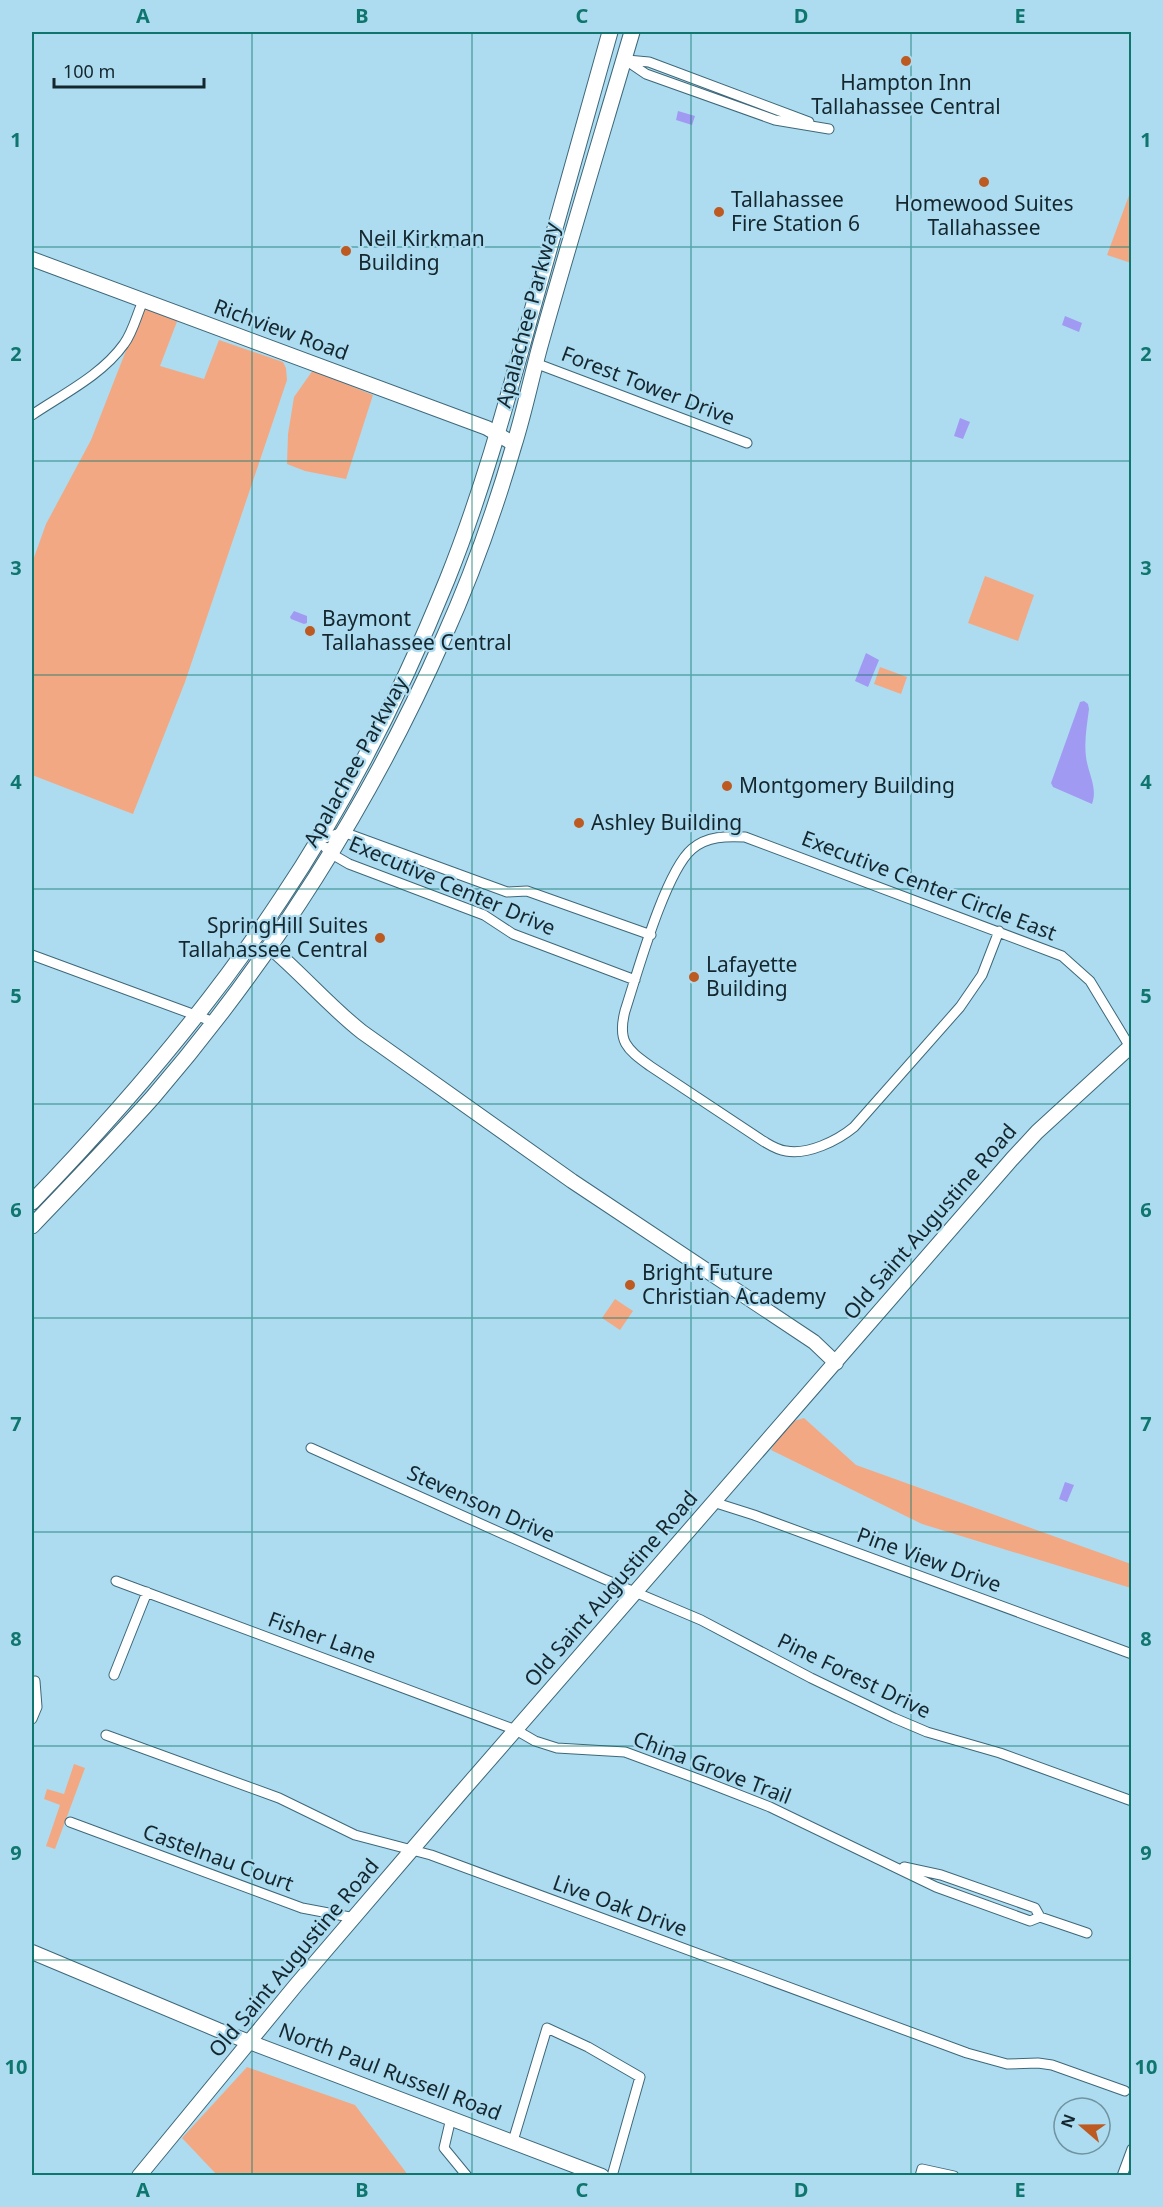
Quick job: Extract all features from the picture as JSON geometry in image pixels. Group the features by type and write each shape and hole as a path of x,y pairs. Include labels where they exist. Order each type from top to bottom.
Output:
{"main road":[{"name":"Apalachee Parkway","path":"32,1202 121,1106 196,1016 283,897 319,840 377,734 428,627 475,505 498,434 610,32"},
{"name":"Apalachee Parkway","path":"32,1226 152,1097 214,1022 270,947 330,854 403,724 446,633 490,519 514,444 580,204 608,119 632,32"},
{"path":"604,53 624,59"},
{"path":"557,220 580,204 574,160"},
{"path":"428,627 431,667"}],"street":[{"path":"624,59 649,62 829,129 775,120 646,74 624,59"},
{"name":"Richview Road","path":"32,259 487,428 514,444"},
{"path":"32,415 112,359 126,342 143,301"},
{"name":"Forest Tower Drive","path":"535,363 747,443"},
{"name":"Executive Center Drive","path":"635,980 513,934 484,915 349,864 330,854 319,840 343,832 507,891 527,891 651,935"},
{"name":"Executive Center Circle East","path":"651,935 676,868 693,847 720,836 745,837 1053,951 1082,973 1098,992 1131,1046"},
{"path":"651,935 625,1011 621,1033 626,1045 634,1054 763,1142 777,1149 796,1151 832,1141 854,1127 960,1007 982,975 999,931"},
{"path":"270,947 338,1013 364,1034 572,1181 768,1313 814,1341 836,1363"},
{"path":"32,955 214,1022"},
{"name":"Old Saint Augustine Road","path":"139,2175 296,1985 1012,1159 1037,1132 1131,1046"},
{"name":"Stevenson Drive","path":"311,1448 636,1592"},
{"name":"Pine View Drive","path":"713,1502 1131,1654"},
{"name":"Fisher Lane","path":"116,1581 516,1730"},
{"path":"114,1675 147,1592"},
{"name":"Pine Forest Drive","path":"636,1592 701,1620 811,1678 917,1728 1000,1753 1131,1801"},
{"path":"32,1719 37,1707 35,1681"},
{"name":"China Grove Trail","path":"516,1730 535,1741 557,1748 625,1752 770,1808 936,1887 1030,1921 1040,1917 1087,1933"},
{"name":"Live Oak Drive","path":"106,1735 279,1798 356,1835 431,1855 967,2053 1007,2064 1052,2065 1125,2091"},
{"name":"Castelnau Court","path":"70,1822 302,1908 355,1918"},
{"name":"China Grove Trail","path":"890,1864 941,1875 1035,1908 1040,1917"},
{"name":"North Paul Russell Road","path":"32,1952 250,2042 602,2175"},
{"path":"513,2141 547,2028 588,2047 640,2077 612,2175"},
{"path":"451,2118 444,2148 467,2175"},
{"path":"1122,2175 1131,2149"},
{"path":"920,2175 922,2169 954,2175"}],"shaded area":[{"path":"678,111 695,116 692,125 676,120"},
{"path":"1131,190 1131,263 1107,255"},
{"path":"143,307 178,319 160,366 204,379 219,340 283,362 287,380 185,682 133,814 32,775 32,563 46,524 91,440"},
{"path":"1065,316 1082,323 1079,332 1062,325"},
{"path":"313,370 373,395 346,479 305,471 287,464 288,434 294,397"},
{"path":"960,418 970,422 963,439 954,436"},
{"path":"985,576 1034,595 1018,641 968,623"},
{"path":"294,611 307,616 307,623 291,619"},
{"path":"866,653 879,660 868,687 855,681"},
{"path":"880,667 907,677 901,694 874,684"},
{"path":"1084,701 1088,704 1089,709 1085,751 1094,792 1092,804 1053,787 1051,783 1080,702"},
{"path":"615,1299 633,1311 620,1330 602,1318"},
{"path":"804,1418 856,1465 1131,1564 1131,1588 922,1524 771,1450 787,1423"},
{"path":"1065,1482 1074,1485 1067,1502 1059,1499"},
{"path":"74,1764 85,1768 55,1849 46,1846 60,1805 44,1799 47,1789 64,1794"},
{"path":"247,2067 355,2105 408,2175 217,2175 182,2138"}],"place":[{"name":"Hampton Inn Tallahassee Central","path":"906,61"},
{"name":"Homewood Suites Tallahassee","path":"984,182"},
{"name":"Tallahassee Fire Station 6","path":"719,212"},
{"name":"Neil Kirkman Building","path":"346,251"},
{"name":"Baymont Tallahassee Central","path":"310,631"},
{"name":"Montgomery Building","path":"727,786"},
{"name":"Ashley Building","path":"579,823"},
{"name":"SpringHill Suites Tallahassee Central","path":"380,938"},
{"name":"Lafayette Building","path":"694,977"},
{"name":"Bright Future Christian Academy","path":"630,1285"}]}
